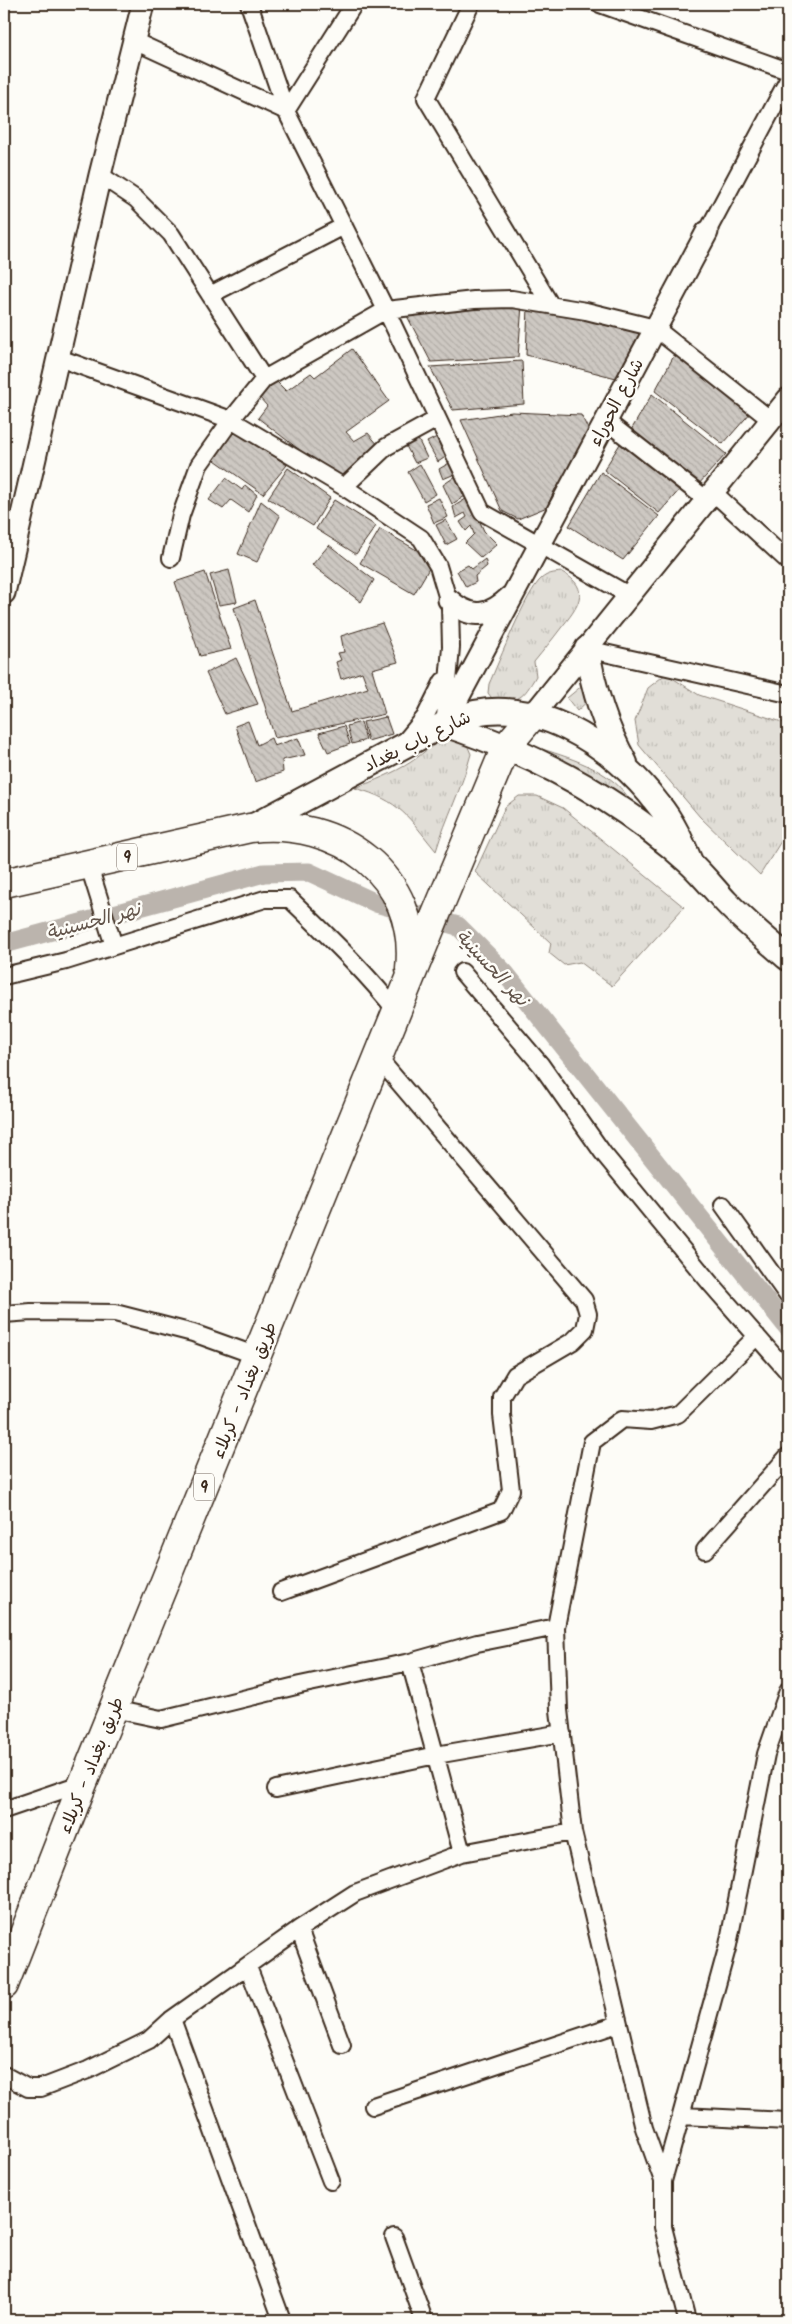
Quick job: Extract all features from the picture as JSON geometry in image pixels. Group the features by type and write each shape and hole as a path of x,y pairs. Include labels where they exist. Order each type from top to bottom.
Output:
{"highway":[{"name":"طريق بغداد - كربلاء","path":"4,1985 83,1783 379,1059 407,984 506,747 533,715"},
{"name":"9","path":"250,828 266,826 296,827 338,840 363,856 374,866 398,895 407,925 407,984"},
{"name":"شارع باب بغداد","path":"7,880 89,866 250,828"}],"main road":[{"path":"587,649 597,699 613,740 630,771 655,799 672,824 691,864"},
{"name":"شارع باب بغداد","path":"250,828 444,724 465,715 488,710 511,710 533,715 584,738 630,771"},
{"path":"444,724 506,747 571,778 613,804 653,832 691,864 728,904 788,958"}],"street":[{"path":"4,593 100,175 143,4"},
{"path":"249,4 286,111 386,310 482,512 630,596"},
{"path":"286,111 354,4"},
{"path":"472,4 426,98 550,304"},
{"path":"600,4 788,71"},
{"path":"134,41 286,111"},
{"name":"شارع الحوراء","path":"444,724 788,80"},
{"path":"100,175 136,199 171,234 264,378"},
{"path":"210,295 344,226"},
{"path":"171,558 181,515 199,466 231,420 264,378 386,310 474,300 512,299 550,304 655,328 771,420"},
{"path":"59,358 231,420 344,488 421,538 438,566 449,600 452,626 444,724"},
{"path":"533,715 788,399"},
{"path":"344,488 386,447 437,418"},
{"path":"606,420 710,496 788,561"},
{"path":"449,600 458,609 484,613 496,610 515,592"},
{"path":"394,751 416,729 433,704 444,676 451,647"},
{"path":"587,649 788,694"},
{"path":"89,866 114,946"},
{"path":"4,976 66,961 265,900 290,900 355,962 407,984"},
{"path":"462,972 541,1065 609,1160 710,1283 788,1372"},
{"path":"281,1592 501,1511 512,1490 502,1415 502,1397 515,1375 573,1341 585,1329 588,1314 584,1300 379,1059"},
{"path":"723,1205 788,1296"},
{"path":"4,1314 31,1312 116,1313 193,1333 258,1356"},
{"path":"664,2181 644,2128 574,1832 562,1733 556,1627 592,1442 622,1419 651,1421 678,1414 757,1336"},
{"path":"705,1550 788,1456"},
{"path":"113,1709 161,1719 300,1685 410,1662 477,1643 556,1627"},
{"path":"410,1662 462,1853"},
{"path":"685,2320 664,2227 664,2181 728,1945 766,1754 788,1691"},
{"path":"276,1790 436,1755 562,1733"},
{"path":"4,1810 83,1783"},
{"path":"4,2075 28,2088 41,2088 88,2070 149,2040 172,2019 248,1967 299,1929 354,1893 462,1853 574,1832"},
{"path":"299,1929 342,2045"},
{"path":"248,1967 331,2181"},
{"path":"172,2019 282,2320"},
{"path":"373,2106 618,2024"},
{"path":"682,2116 788,2121"},
{"path":"394,2237 424,2320"}],"green space":[{"path":"562,572 572,578 577,585 580,592 577,606 534,662 536,676 524,694 510,701 494,701 488,693 489,684 528,598 541,579 551,574"},
{"path":"666,674 699,695 788,724 788,830 760,875 700,817 639,745 635,721 648,688"},
{"path":"584,684 594,695 577,711 567,698"},
{"path":"452,733 465,740 471,754 436,851 410,820 393,805 371,793 355,788 404,766"},
{"path":"542,749 580,762 605,775 616,783 632,804 538,751"},
{"path":"519,796 537,796 563,808 684,907 612,986 580,962 564,965 549,953 551,943 475,872 505,807"}],"building":[{"path":"522,305 518,357 431,362 406,314 465,307"},
{"path":"528,307 647,330 620,379 526,355"},
{"path":"352,349 389,401 346,432 354,441 368,433 379,446 340,481 258,418 267,406 259,397 276,381 286,391 311,373 315,377"},
{"path":"677,350 752,411 723,444 655,391"},
{"path":"522,361 524,404 453,410 430,367"},
{"path":"652,394 726,454 697,486 630,432"},
{"path":"512,412 581,415 589,431 570,465 569,478 555,489 547,507 518,519 502,511 461,420"},
{"path":"235,429 287,465 263,494 212,458"},
{"path":"441,435 450,454 438,462 427,442"},
{"path":"418,439 427,458 415,463 406,446"},
{"path":"623,439 682,487 659,513 604,470"},
{"path":"451,462 457,473 443,479 439,469"},
{"path":"420,464 436,494 424,501 408,472"},
{"path":"288,468 330,498 313,526 268,498"},
{"path":"601,472 659,516 623,560 569,526"},
{"path":"456,476 467,495 452,504 443,485"},
{"path":"226,478 242,490 245,485 257,495 248,512 231,500 223,509 209,500"},
{"path":"469,497 484,531 497,544 481,558 465,543 474,534 471,526 466,531 460,522 467,517 465,513 456,518 453,507"},
{"path":"439,498 448,517 434,523 426,504"},
{"path":"334,500 376,526 356,554 316,529"},
{"path":"261,501 280,516 257,562 238,554"},
{"path":"446,520 457,539 446,545 436,525"},
{"path":"380,529 434,560 414,594 360,563"},
{"path":"329,545 374,580 361,602 312,565"},
{"path":"485,559 487,566 475,576 476,582 466,587 457,571 468,565 472,569"},
{"path":"229,570 237,602 219,605 210,575"},
{"path":"205,572 231,649 200,656 175,582"},
{"path":"255,600 292,711 368,688 362,672 341,679 336,662 341,660 338,653 344,652 341,636 382,623 398,662 372,669 385,714 275,738 234,608"},
{"path":"236,658 258,704 225,714 206,673"},
{"path":"386,717 392,734 368,741 363,722"},
{"path":"248,721 257,745 271,738 274,746 298,738 305,755 282,760 283,772 255,782 235,726"},
{"path":"361,722 366,740 352,744 347,726"},
{"path":"344,726 350,744 328,752 319,733"}],"waterway":[{"name":"نهر الحسينية","path":"4,944 264,873 309,872 376,903 458,926 505,973 788,1328"}]}
